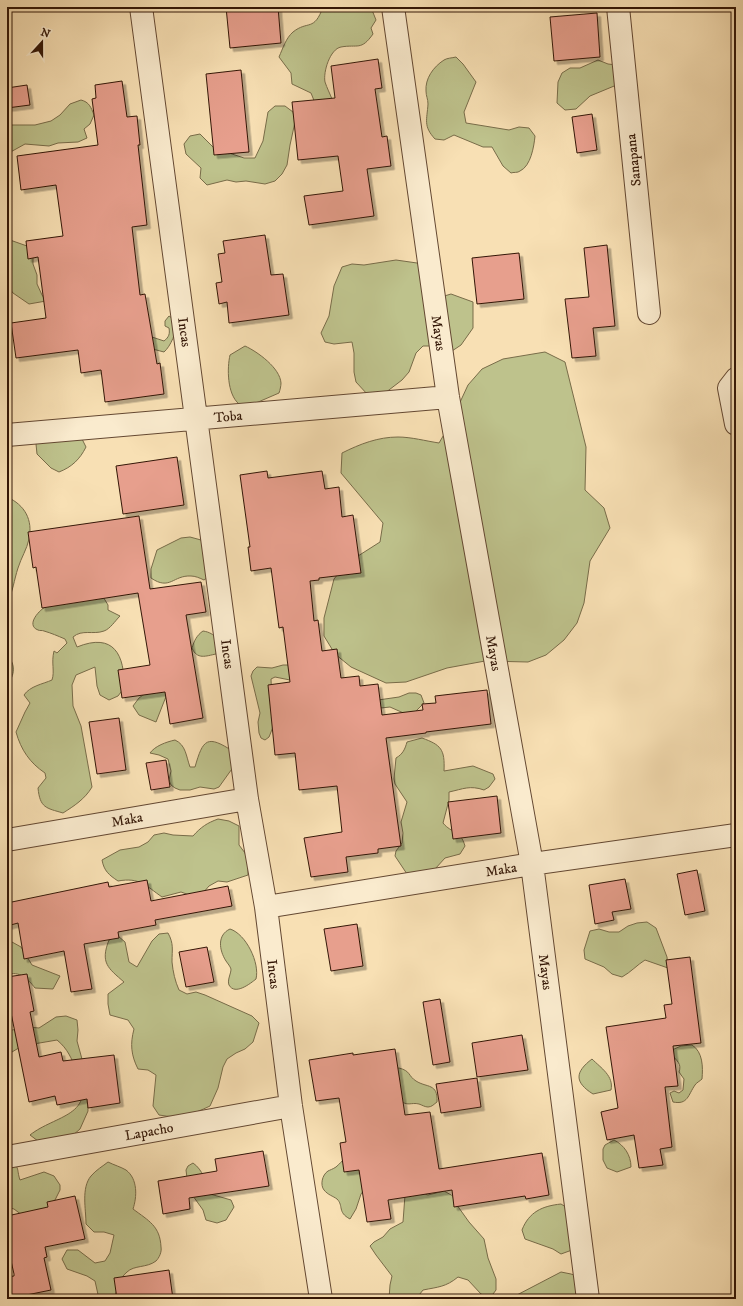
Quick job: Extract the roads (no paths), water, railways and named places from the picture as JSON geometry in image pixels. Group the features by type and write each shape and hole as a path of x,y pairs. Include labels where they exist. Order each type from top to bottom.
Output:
{"street":[{"name":"Incas","path":"141,7 247,799 266,907 291,1106 322,1299"},
{"name":"Mayas","path":"393,7 448,397 532,864 588,1299"},
{"name":"Sanapana","path":"618,7 649,313"},
{"path":"736,379 729,388 736,424"},
{"name":"Toba","path":"7,435 448,397"},
{"name":"Maka","path":"7,840 247,799"},
{"name":"Maka","path":"266,907 532,864 736,835"},
{"name":"Lapacho","path":"7,1157 291,1106"}]}
